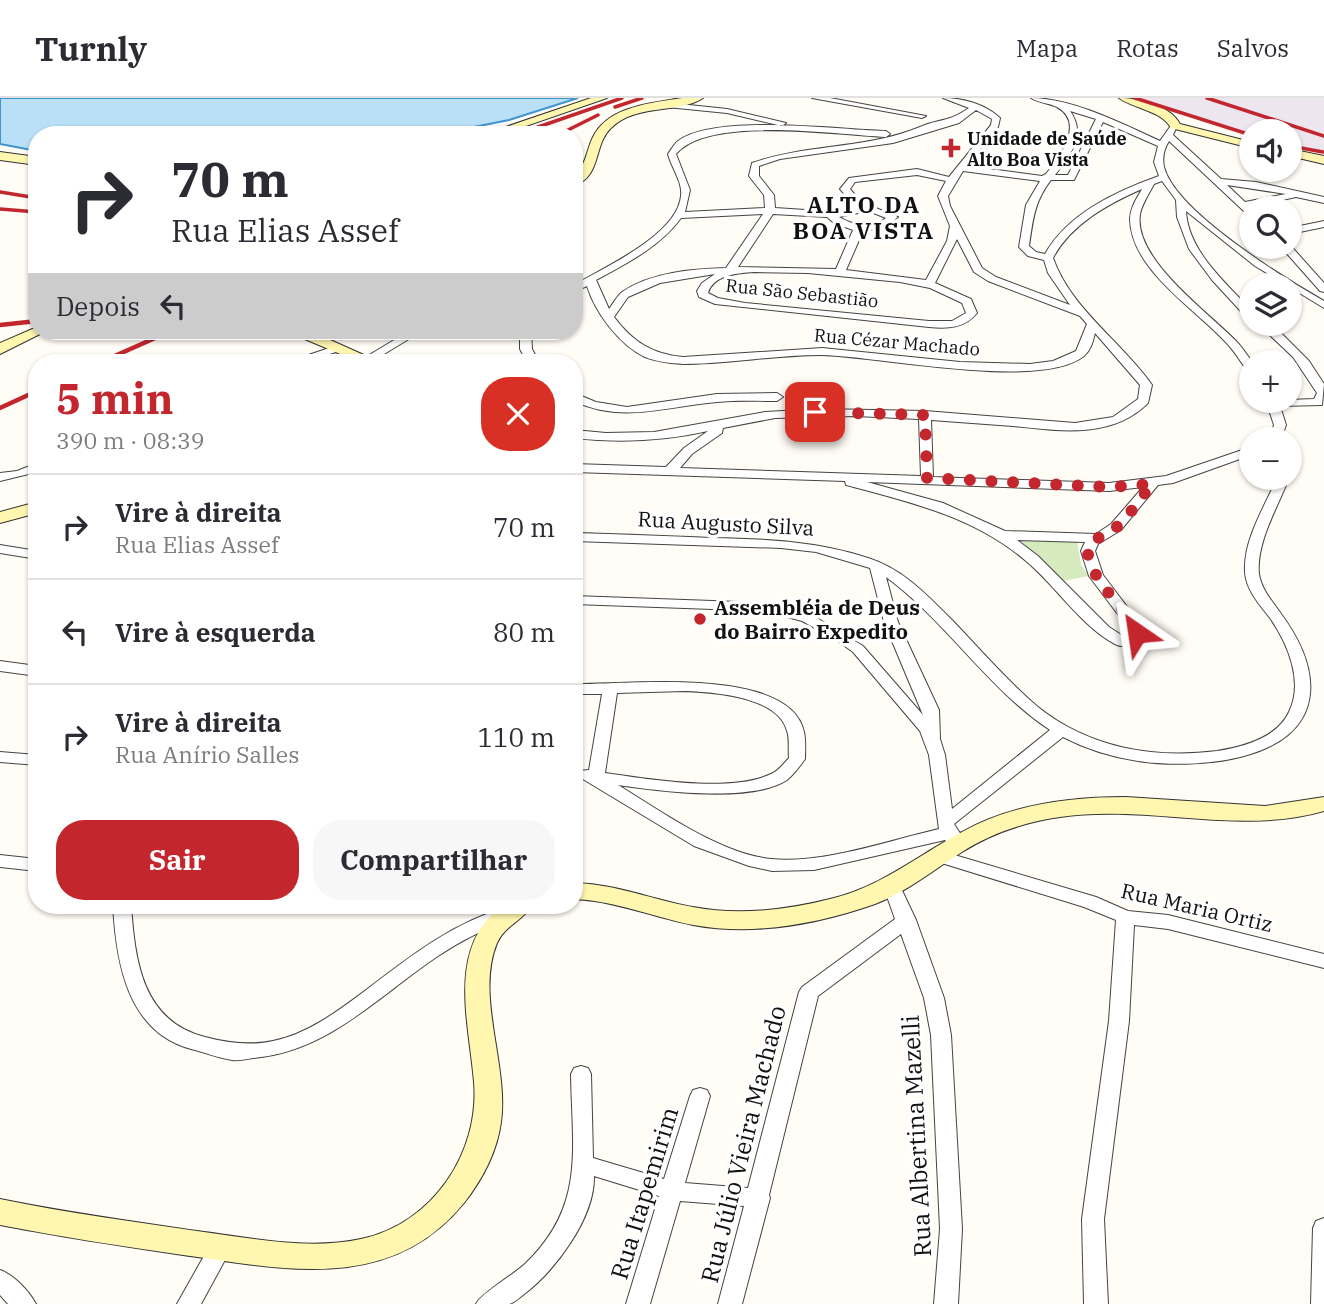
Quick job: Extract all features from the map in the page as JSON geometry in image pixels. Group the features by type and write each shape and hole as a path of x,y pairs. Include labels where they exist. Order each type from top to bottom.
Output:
{"street":[{"path":"516,126 602,98"},
{"path":"583,173 593,164 598,138 607,126 635,111 698,98"},
{"path":"816,98 922,116"},
{"path":"947,98 991,112 996,121 951,180 943,201 982,273 1088,319"},
{"path":"1035,98 1101,118 1239,143"},
{"path":"1124,98 1158,111 1169,132 1239,201"},
{"path":"670,105 727,111 816,130"},
{"path":"770,211 769,195 752,172 761,162 792,155 878,144 963,118 976,106"},
{"path":"1048,258 1032,254 1024,247 1027,215 1045,178 1076,136 1073,118 1063,108"},
{"path":"962,168 1066,180 1072,177 1101,118"},
{"path":"1239,136 1196,123 1169,132 1158,156 1163,178 1181,200 1227,240 1324,304"},
{"path":"583,284 665,231 680,215 686,192 672,154 683,141 721,131 816,130 879,134 929,128"},
{"path":"1302,153 1324,158"},
{"path":"0,156 28,160"},
{"path":"832,215 836,220 859,228 874,227 892,219 890,215 858,204 845,189 852,180 917,172 951,180"},
{"path":"1048,258 1055,245 1084,219 1150,182 1163,178"},
{"path":"1217,181 1256,184 1324,200"},
{"path":"1150,182 1135,213 1135,228 1144,249 1161,272 1239,352"},
{"path":"1293,196 1299,195"},
{"path":"1181,200 1180,216 1200,258 1239,302"},
{"path":"680,215 770,211 832,215 855,211 858,204"},
{"name":"Rua São Sebastião","path":"770,211 733,268 706,285 702,291 704,295 724,303 929,324 954,324 968,319 972,309 967,302 929,285"},
{"path":"1302,229 1324,225"},
{"path":"610,317 616,303 641,286 681,274 733,268 839,274 929,285 952,242 955,226"},
{"path":"839,274 859,228"},
{"path":"1302,233 1324,238"},
{"path":"583,434 620,437 660,436 743,420 799,413 925,415 1064,427 1086,427 1119,419 1144,400 1146,385 1133,364 1088,319 1059,283 1048,258"},
{"path":"1297,259 1324,289"},
{"name":"Rua Cézar Machado","path":"591,279 596,300 610,317 638,348 658,357 698,359 819,352 933,365 1010,368 1043,366 1078,355 1088,345 1088,319"},
{"path":"0,332 28,330"},
{"path":"0,341 28,332"},
{"path":"0,349 28,333"},
{"path":"1277,336 1291,350"},
{"path":"316,340 348,354"},
{"path":"380,354 402,340"},
{"path":"319,354 335,349"},
{"path":"1302,361 1323,393 1318,402 1302,402"},
{"path":"583,402 594,407 617,411 651,410 717,398 777,397"},
{"path":"925,415 927,478"},
{"path":"670,471 703,439 743,420"},
{"path":"583,468 927,478 1109,487 1152,484 1200,471 1239,456"},
{"path":"0,477 28,470"},
{"path":"828,476 937,506 1003,536 1052,578 1112,637 1126,642 1136,635 1136,629 1096,576 1088,558 1089,546 1097,538"},
{"path":"1003,536 1097,538 1112,532 1152,484"},
{"name":"Rua Augusto Silva","path":"583,537 781,544 834,552 876,566 917,593 1031,709 1061,730 1122,752 1172,760 1195,760 1218,757 1266,744 1294,719 1301,704 1301,669 1296,650 1275,615 1262,600 1252,575 1260,535 1278,490"},
{"path":"0,518 28,510"},
{"path":"0,549 28,554"},
{"path":"876,566 891,622 931,710 948,839"},
{"path":"583,600 740,606 777,610 807,618 858,649 928,730 934,743"},
{"path":"0,666 28,670"},
{"path":"583,690 610,691 685,685 748,694 777,706 792,723 799,743 793,765 784,774 756,786 738,789 696,789 585,775"},
{"path":"585,775 610,691"},
{"path":"583,889 710,919 771,920 850,903 893,888 1061,730"},
{"path":"0,757 28,759"},
{"path":"585,775 615,789 700,842 755,862 772,865 814,864 948,839 1022,817 1080,807 1164,806 1240,815 1264,815 1301,811 1324,804"},
{"name":"Rua Maria Ortiz","path":"948,839 1081,900 1125,917 1178,925 1324,961"},
{"path":"0,861 28,863"},
{"name":"Rua Albertina Mazelli","path":"893,888 907,920 933,999 941,1035 951,1229 946,1304"},
{"path":"123,914 127,964 132,981 148,1010 179,1037 202,1047 257,1051 289,1044 328,1027 362,1005 449,938 498,914"},
{"path":"0,1212 297,1258 363,1252 405,1236 427,1223 444,1206 471,1171 485,1133 489,1091 477,978 481,953 491,932 509,914"},
{"path":"1096,1304 1093,1219 1119,1021 1125,917"},
{"name":"Rua Júlio Vieira Machado","path":"730,1304 809,992 907,920"},
{"path":"488,1304 520,1286 549,1255 581,1198 581,1074"},
{"name":"Rua Itapemirim","path":"638,1304 700,1096"},
{"path":"583,1164 673,1191 758,1198"},
{"path":"1323,1304 1324,1228"},
{"path":"189,1304 221,1247"},
{"path":"0,1280 24,1304"}],"shaded area":[{"path":"1133,98 1324,98 1324,153 1302,149 1302,119 1239,119 1239,132"}],"green space":[{"path":"1019,539 1077,540 1081,565 1089,576 1063,581"}],"water":[{"path":"0,98 578,98 509,120 479,126 28,126 28,149 0,144"}],"railway":[{"path":"541,126 622,98"},
{"path":"615,107 642,98"},
{"path":"1135,98 1239,131"},
{"path":"1207,98 1324,136"},
{"path":"576,126 598,115"},
{"path":"1302,148 1323,152"},
{"path":"0,192 28,197"},
{"path":"0,209 28,211"},
{"path":"0,325 28,322"},
{"path":"119,354 151,340"},
{"path":"0,408 28,395"}],"place":[{"name":"Unidade de Saúde Alto Boa Vista","path":"951,148"},
{"name":"Assembléia de Deus do Bairro Expedito","path":"700,619"}],"district":[{"name":"ALTO DA BOA VISTA","path":"864,217"}],"route":[{"path":"815,412 925,415 927,478 1109,487 1152,484 1112,532 1093,541 1088,551 1090,566 1134,623 1137,633"}]}
